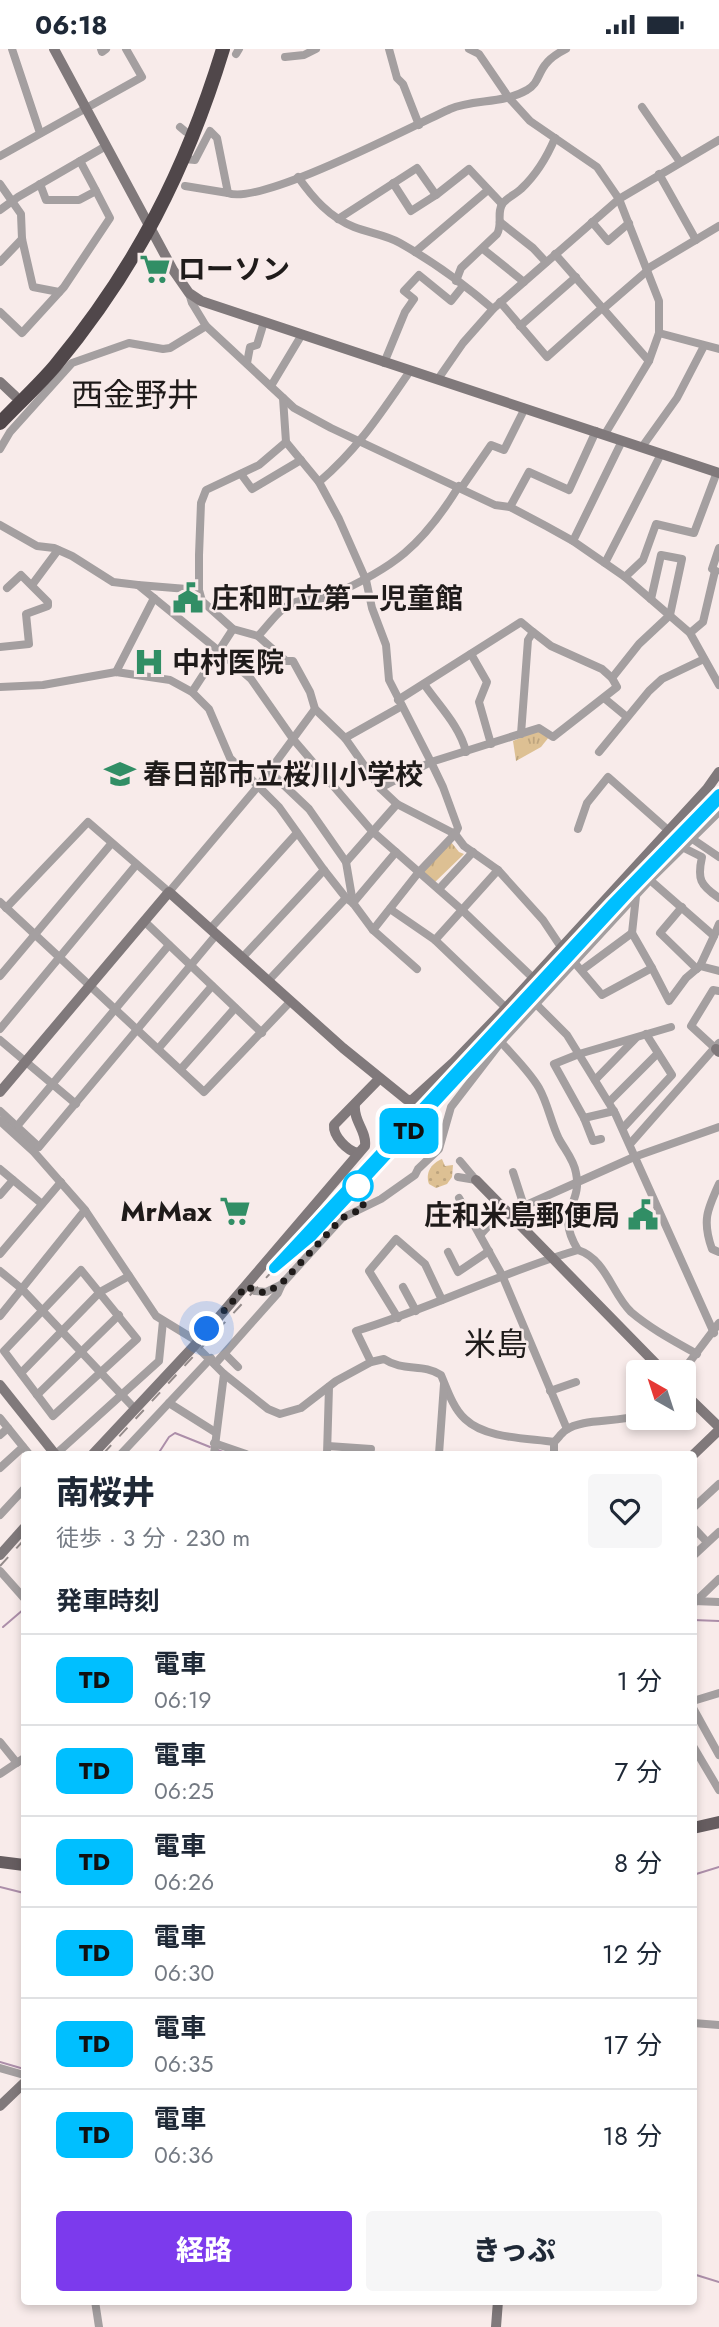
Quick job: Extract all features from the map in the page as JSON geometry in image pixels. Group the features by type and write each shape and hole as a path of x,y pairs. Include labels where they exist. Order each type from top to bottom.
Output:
{"highway":[{"path":"0,423 54,368 124,274 148,222 214,49"},
{"path":"0,411 69,336 148,222 184,159 206,103 233,51"}],"main road":[{"path":"697,1827 719,1822"},
{"path":"0,1863 21,1865"}],"street":[{"path":"12,49 40,133"},
{"path":"54,49 182,285 201,301 718,472 694,533 656,524 643,560 625,577"},
{"path":"101,49 102,52 106,49"},
{"path":"0,156 142,77 126,49"},
{"path":"285,57 304,55 316,49"},
{"path":"389,49 397,78 403,83 419,125"},
{"path":"469,49 479,54 509,97 530,121 592,161 618,199 659,301 659,333 649,361 601,433 569,490 528,472 510,507"},
{"path":"185,187 234,195 298,177 362,152 462,105 509,97 532,87 545,64 566,49"},
{"path":"642,107 680,162"},
{"path":"184,159 195,160 210,131 217,138 228,193"},
{"path":"384,363 405,312 414,299 404,291 419,275 452,302 459,284 461,268 497,234 502,204 522,189 539,169 555,138"},
{"path":"438,379 463,344 500,302 618,199 719,140"},
{"path":"0,210 106,146"},
{"path":"0,312 22,333 59,292 110,218 79,161"},
{"path":"338,219 417,168 436,195"},
{"path":"393,183 411,211 469,169 502,204"},
{"path":"659,174 696,240"},
{"path":"298,177 314,199 338,219 353,227 397,241 493,309"},
{"path":"0,184 21,213 22,239 33,287 59,292"},
{"path":"40,184 46,200 79,200 96,191"},
{"path":"415,252 488,190"},
{"path":"500,222 533,248 546,263"},
{"path":"592,222 608,241 629,223"},
{"path":"500,302 547,356 647,270 719,226"},
{"path":"0,262 22,239"},
{"path":"482,249 524,282"},
{"path":"555,254 649,361"},
{"path":"520,326 576,277"},
{"path":"190,293 192,303 206,326 294,408 495,505 510,507 573,541 625,577 690,633 719,685"},
{"path":"247,363 250,347 257,345 264,322"},
{"path":"0,449 10,432 72,363 129,343 170,348 206,326"},
{"path":"659,333 719,349"},
{"path":"271,386 301,335"},
{"path":"642,447 677,398 705,346"},
{"path":"319,482 360,442 410,371"},
{"path":"0,382 15,396"},
{"path":"283,398 286,442 319,482 339,519 366,580 372,608 386,645 389,680 443,787 458,828 373,930"},
{"path":"258,636 292,603 324,599 366,580 399,559 422,538 491,445 504,450 525,408"},
{"path":"573,541 622,441"},
{"path":"286,442 259,465 210,486 201,503 199,590 202,601 233,629 258,636 286,661 293,660 310,692 315,709 345,739 380,788 397,804 455,834 473,852 498,870 543,920 561,947"},
{"path":"604,563 661,454"},
{"path":"242,474 252,489 301,460"},
{"path":"0,525 37,547 58,550 72,556 113,582 199,590"},
{"path":"690,633 704,622 717,571 712,569 719,548"},
{"path":"32,585 58,550"},
{"path":"612,678 639,644 670,615 682,559 661,555 650,600"},
{"path":"0,647 29,644 26,614 48,606 48,602 21,575 7,588"},
{"path":"138,585 251,679 293,739 372,831 439,889 533,978"},
{"path":"116,672 154,598"},
{"path":"345,739 521,622 551,646 602,669 618,687 553,737 539,728 431,762 380,788"},
{"path":"192,692 233,629"},
{"path":"521,734 528,640 533,632"},
{"path":"471,654 486,683 479,702 491,744"},
{"path":"600,752 627,717 663,679 704,659"},
{"path":"0,687 43,685 116,672 170,680 192,692 209,709 230,758 279,807 324,870 373,930 417,969"},
{"path":"424,684 456,727 466,752"},
{"path":"604,698 627,717"},
{"path":"0,1092 258,785 315,709"},
{"path":"269,771 309,809 345,862 349,901"},
{"path":"291,1001 204,1092 3,905 88,822 111,844 169,892 379,1079 411,1101 454,1062 506,1008 669,831 719,772"},
{"path":"578,829 587,803 608,777 669,831"},
{"path":"345,862 397,804"},
{"path":"247,1286 266,1293 282,1283 342,1218 381,1199 415,1175 439,1149 451,1107 501,1042 650,880 719,812"},
{"path":"0,1111 39,1147 138,1030 190,966 213,932 297,833"},
{"path":"691,838 719,857"},
{"path":"0,977 111,844"},
{"path":"682,848 702,857 698,874 700,880 719,898"},
{"path":"268,981 396,852"},
{"path":"439,889 473,852"},
{"path":"0,1030 136,865"},
{"path":"242,958 324,870"},
{"path":"435,940 498,870"},
{"path":"650,880 714,936"},
{"path":"636,895 632,933 669,1001 686,978 699,968 719,923"},
{"path":"682,907 660,933 699,968 719,971"},
{"path":"390,909 435,940 506,1008"},
{"path":"144,921 262,1033"},
{"path":"582,970 632,933"},
{"path":"18,1125 169,945"},
{"path":"574,962 602,995 652,968"},
{"path":"158,1049 212,986"},
{"path":"630,1144 718,1048 691,1026 713,990 719,991"},
{"path":"535,1003 567,1035 614,1111 714,1333"},
{"path":"181,1069 235,1008"},
{"path":"601,1139 593,1141 584,1118 554,1064 579,1053 671,1027"},
{"path":"622,1129 672,1075 642,1035"},
{"path":"595,1080 642,1035"},
{"path":"0,1040 76,1104"},
{"path":"501,1042 539,1089 558,1138 576,1172 574,1198 568,1213 569,1236 578,1250 602,1268 628,1309 650,1327 697,1354"},
{"path":"609,1102 658,1053"},
{"path":"358,1153 352,1152 341,1141 335,1133 334,1125 379,1079"},
{"path":"96,1451 247,1286 358,1153 366,1142 355,1115 355,1104"},
{"path":"584,1118 614,1111"},
{"path":"0,1121 34,1152 85,1210 156,1316 196,1343 224,1374 268,1409 280,1415 301,1408 329,1387 371,1362 384,1359 396,1367 437,1372 458,1411 475,1426 488,1431 554,1443"},
{"path":"513,1172 524,1206 577,1180 719,1127"},
{"path":"341,1141 360,1128"},
{"path":"460,1161 652,1360"},
{"path":"0,1168 42,1204"},
{"path":"458,1177 476,1180"},
{"path":"0,1195 13,1180"},
{"path":"0,1254 61,1182"},
{"path":"719,1184 706,1215 705,1229 712,1249 719,1252"},
{"path":"459,1198 502,1275 566,1429"},
{"path":"480,1235 505,1209"},
{"path":"0,1316 85,1210"},
{"path":"398,1318 369,1271 396,1239 425,1264 442,1300"},
{"path":"371,1362 356,1331 398,1318 502,1275 578,1250"},
{"path":"448,1252 458,1272 489,1251"},
{"path":"81,1270 137,1339 53,1416 4,1351 42,1312 81,1270"},
{"path":"0,1271 22,1289 135,1409"},
{"path":"21,1373 100,1292 129,1276"},
{"path":"124,1451 169,1403 213,1361 225,1354 278,1293 282,1283"},
{"path":"403,1287 416,1311"},
{"path":"37,1395 119,1315"},
{"path":"59,1451 159,1361 163,1321"},
{"path":"692,1360 719,1323"},
{"path":"225,1354 238,1367"},
{"path":"214,1451 224,1374"},
{"path":"439,1451 444,1383"},
{"path":"550,1391 576,1383"},
{"path":"0,1385 54,1451"},
{"path":"329,1387 327,1450 370,1449"},
{"path":"169,1403 215,1432"},
{"path":"696,1405 719,1429 697,1451"},
{"path":"0,1418 26,1451"},
{"path":"554,1451 554,1443 566,1429 626,1419"},
{"path":"0,1435 8,1428"},
{"path":"214,1443 237,1451"},
{"path":"0,1468 21,1454"},
{"path":"697,1504 719,1484"},
{"path":"2,1509 21,1492"},
{"path":"0,1555 21,1531"},
{"path":"697,1531 708,1542"},
{"path":"697,1552 719,1532"},
{"path":"1,1575 21,1595"},
{"path":"697,1597 719,1579"},
{"path":"697,1600 719,1602"},
{"path":"697,1700 719,1693"},
{"path":"697,1715 719,1755"},
{"path":"710,1738 719,1734"},
{"path":"0,1742 21,1760 1,1770"},
{"path":"697,1753 719,1790"},
{"path":"697,2023 719,2025"},
{"path":"0,2068 21,2074"},
{"path":"0,2106 21,2086"},
{"path":"96,2305 99,2327"},
{"path":"496,2327 498,2305"}],"green space":[{"path":"539,730 549,737 541,747 516,761 513,741"},
{"path":"451,842 464,854 431,886 419,875"},
{"path":"442,1159 445,1166 453,1165 452,1177 447,1184 436,1188 429,1184 428,1176 432,1166"}],"waterway":[{"path":"160,1451 175,1433 210,1447"},
{"path":"3,1627 21,1612"},
{"path":"697,1620 719,1621"},
{"path":"697,1874 719,1867"},
{"path":"0,1887 21,1892"},
{"path":"0,2062 21,2068"},
{"path":"697,2275 719,2282"}],"railway":[{"path":"106,1451 613,903 719,794"},
{"path":"0,1566 21,1543"}],"train":[{"name":"TD","path":"719,794 613,903 274,1268 311,1237 628,893 719,799"}],"place":[{"name":"ローソン","path":"155,269"},
{"name":"庄和町立第一児童館","path":"188,598"},
{"name":"中村医院","path":"149,662"},
{"name":"春日部市立桜川小学校","path":"120,774"},
{"name":"MrMax","path":"235,1211"},
{"name":"庄和米島郵便局","path":"643,1215"}],"district":[{"name":"西金野井","path":"135,395"},
{"name":"米島","path":"496,1344"}],"route":[{"path":"207,1329 247,1286 266,1293 282,1283 342,1218 364,1208 358,1186"}]}
